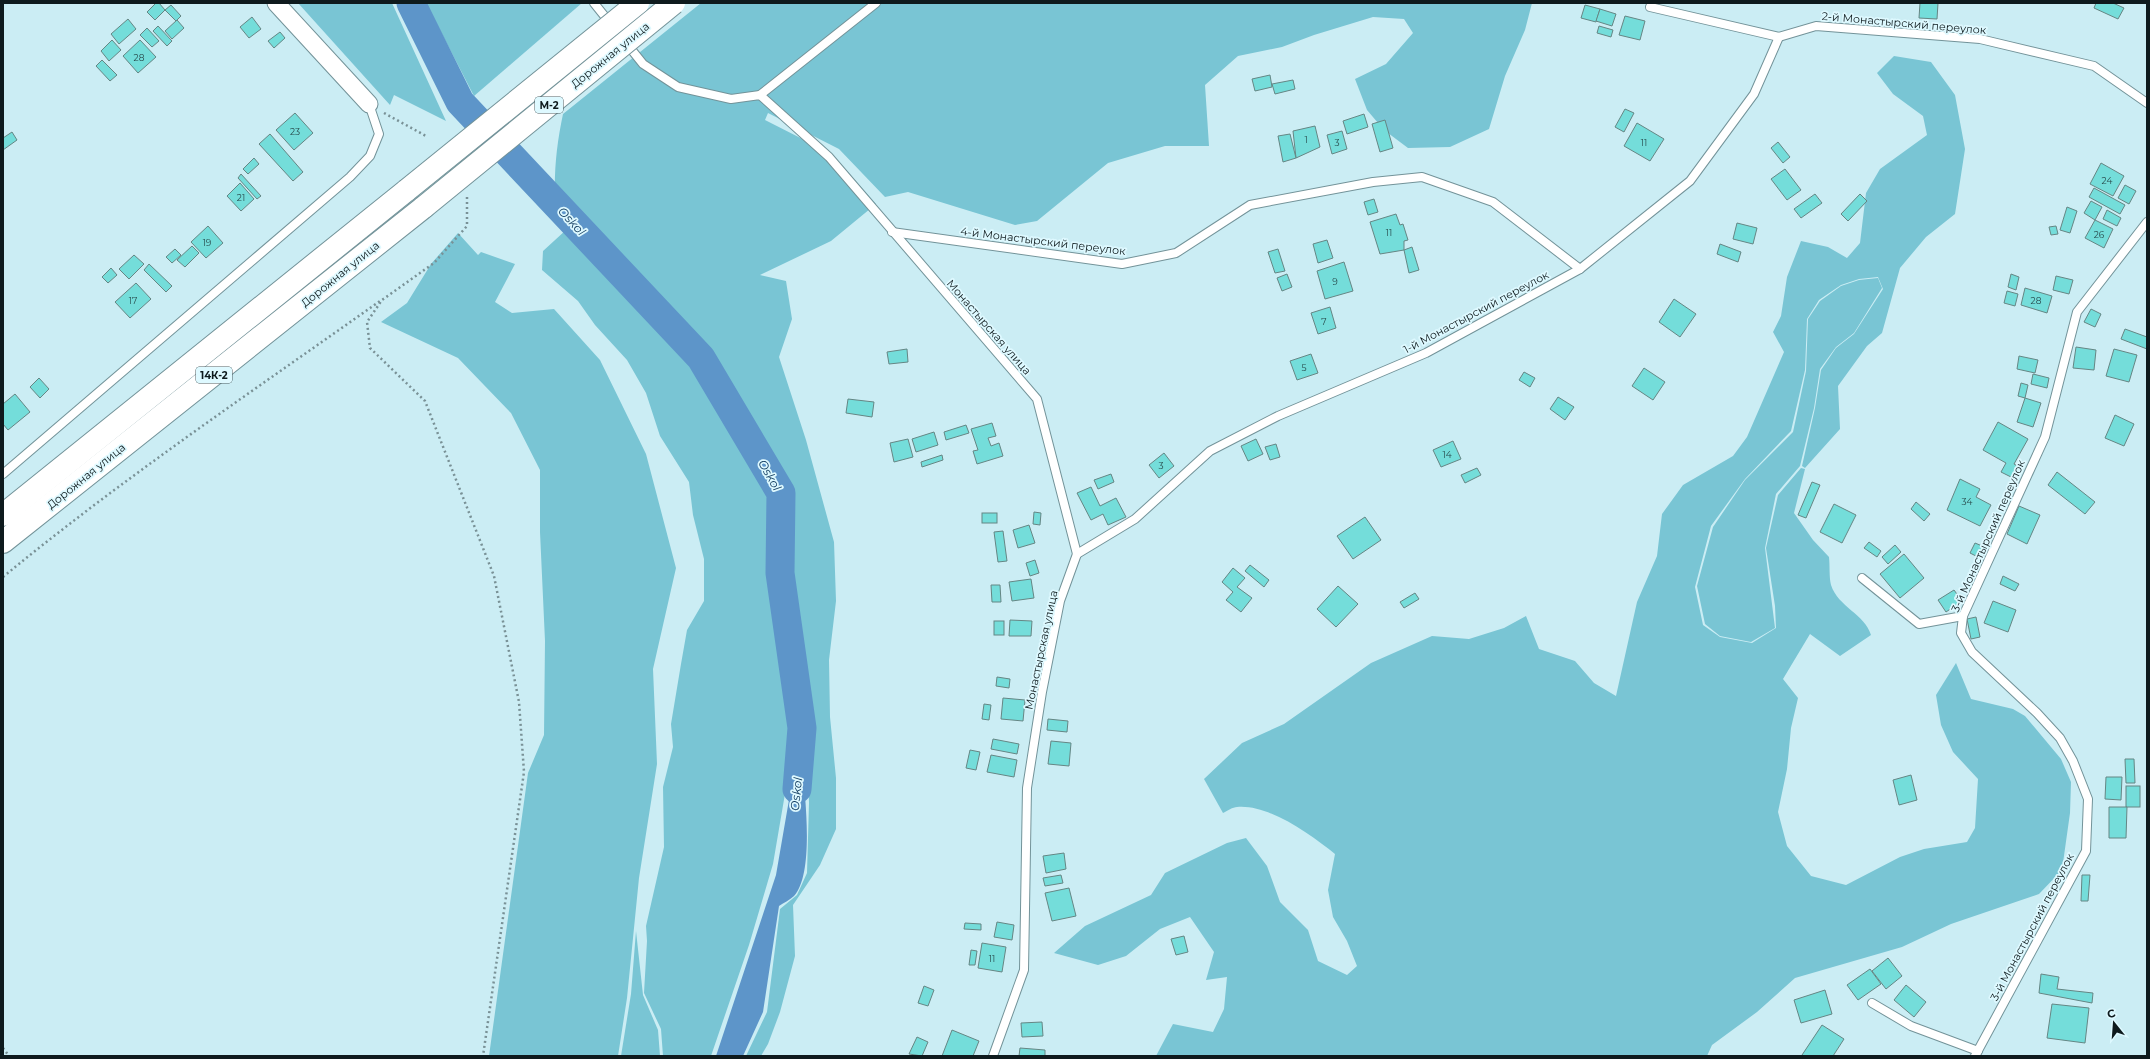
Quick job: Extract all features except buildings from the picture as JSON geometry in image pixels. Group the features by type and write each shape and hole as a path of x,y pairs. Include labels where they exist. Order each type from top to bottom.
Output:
{"main road":[{"name":"Дорожная улица","path":"3,515 638,3"},
{"name":"Дорожная улица","path":"3,542 424,207 674,3"}],"street":[{"path":"276,3 369,104"}],"lane":[{"path":"594,3 643,64 678,87 731,99 760,95 876,3"},
{"name":"2-й Монастырский переулок","path":"1650,7 1779,37 1816,26 1980,38 2094,66 2147,103"},
{"name":"1-й Монастырский переулок","path":"1077,554 1135,519 1210,451 1278,416 1426,353 1580,269 1690,181 1754,94 1779,37"},
{"name":"Монастырская улица","path":"760,95 829,157 1037,399 1077,554 1060,601 1042,692 1027,788 1024,970 993,1056"},
{"path":"3,474 350,177 370,156 380,134 369,104"},
{"name":"4-й Монастырский переулок","path":"892,232 1122,264 1176,253 1250,205 1373,182 1422,177 1493,202 1580,269"},
{"name":"3-й Монастырский переулок","path":"1976,1054 2086,850 2088,799 2073,761 2060,738 2037,712 1972,652 1961,633 1963,616 2045,437 2077,312 2147,222"},
{"path":"1862,578 1919,624 1963,616"},
{"path":"1872,1003 1911,1026 1976,1054"}],"path":[{"path":"369,104 426,136"},
{"path":"3,577 48,540 190,435 434,263 467,226 467,192"},
{"path":"382,300 368,322 370,348 425,401 494,576 519,702 524,772 483,1056"},
{"path":"3,1048 9,1056"}],"shaded area":[{"path":"298,3 392,3 446,121 394,95 390,105"},
{"path":"426,3 582,3 474,96"},
{"path":"701,3 1532,3 1525,30 1505,76 1489,129 1450,147 1408,148 1384,130 1367,110 1355,79 1386,64 1413,33 1404,19 1373,17 1314,35 1282,47 1238,56 1205,85 1209,146 1165,146 1108,163 1037,221 1015,225 908,192 885,197 839,149 768,113 765,120 832,154 876,204 831,241 760,275 786,281 792,319 779,357 806,440 834,542 836,601 829,660 830,717 836,778 836,829 820,865 793,905 795,956 780,1012 768,1044 761,1056 746,1056 767,1012 780,909 797,895 807,873 809,803 807,728 787,572 786,490 705,355 555,197 556,156 563,114"},
{"path":"1894,56 1931,62 1955,95 1965,149 1955,214 1926,237 1900,268 1882,333 1867,346 1838,386 1840,429 1805,468 1802,466 1815,408 1821,370 1836,348 1854,334 1883,289 1878,277 1859,279 1841,285 1819,300 1807,319 1805,370 1791,431 1745,479 1711,526 1695,587 1703,625 1720,637 1752,643 1776,628 1775,606 1766,548 1778,495 1801,468 1805,469 1794,513 1813,540 1829,557 1830,582 1834,593 1863,621 1871,635 1840,656 1810,634 1783,679 1798,698 1791,728 1787,769 1778,812 1787,846 1811,876 1846,885 1900,857 1924,849 1967,842 1975,828 1978,779 1953,752 1941,725 1936,695 1956,663 1971,699 2013,709 2025,716 2061,759 2071,782 2070,813 2062,870 2039,894 1951,924 1902,947 1795,978 1757,1012 1712,1045 1707,1056 1156,1056 1173,1024 1213,1032 1224,1009 1227,977 1206,980 1214,952 1190,917 1160,929 1126,956 1098,965 1054,953 1085,926 1151,895 1165,873 1227,843 1246,838 1267,866 1280,902 1308,930 1318,961 1347,975 1357,966 1347,941 1333,917 1328,890 1335,854 1289,822 1262,810 1249,807 1237,807 1223,813 1204,779 1242,743 1284,724 1371,663 1432,636 1469,639 1504,628 1526,616 1539,649 1575,661 1594,683 1616,696 1637,602 1657,556 1662,514 1683,485 1733,456 1747,437 1784,352 1773,332 1781,316 1787,277 1801,241 1828,247 1847,258 1860,243 1866,193 1880,169 1927,135 1923,116 1893,94 1877,73"},
{"path":"566,230 698,373 772,496 772,569 792,713 787,782 773,864 749,945 711,1056 663,1056 661,1029 644,993 647,941 646,926 664,847 663,787 673,747 671,724 687,630 704,601 704,559 693,515 689,482 660,436 646,393 627,360 595,325 578,301 542,270 543,251"},
{"path":"458,233 478,255 481,252 515,264 495,302 512,313 554,309 600,360 646,454 676,568 653,669 657,764 639,878 627,998 618,1056 489,1056 528,773 544,735 545,641 540,532 540,470 511,413 458,358 381,322 407,303 431,264"},
{"path":"1878,278 1882,288 1854,333 1836,347 1820,369 1814,408 1800,466 1776,494 1765,548 1775,628 1751,642 1720,636 1705,624 1697,586 1713,527 1745,480 1793,432 1806,371 1808,319 1820,301 1841,286 1859,280"},
{"path":"636,931 643,995 658,1030 660,1056 621,1056 631,994"}],"water":[{"path":"799,742 807,822 805,866 801,884 791,899 779,906 763,1012 743,1056 716,1056 776,875"}],"waterway":[{"name":"Oskol","path":"411,3 460,102 701,358 781,493 780,573 802,728 797,789"}]}
